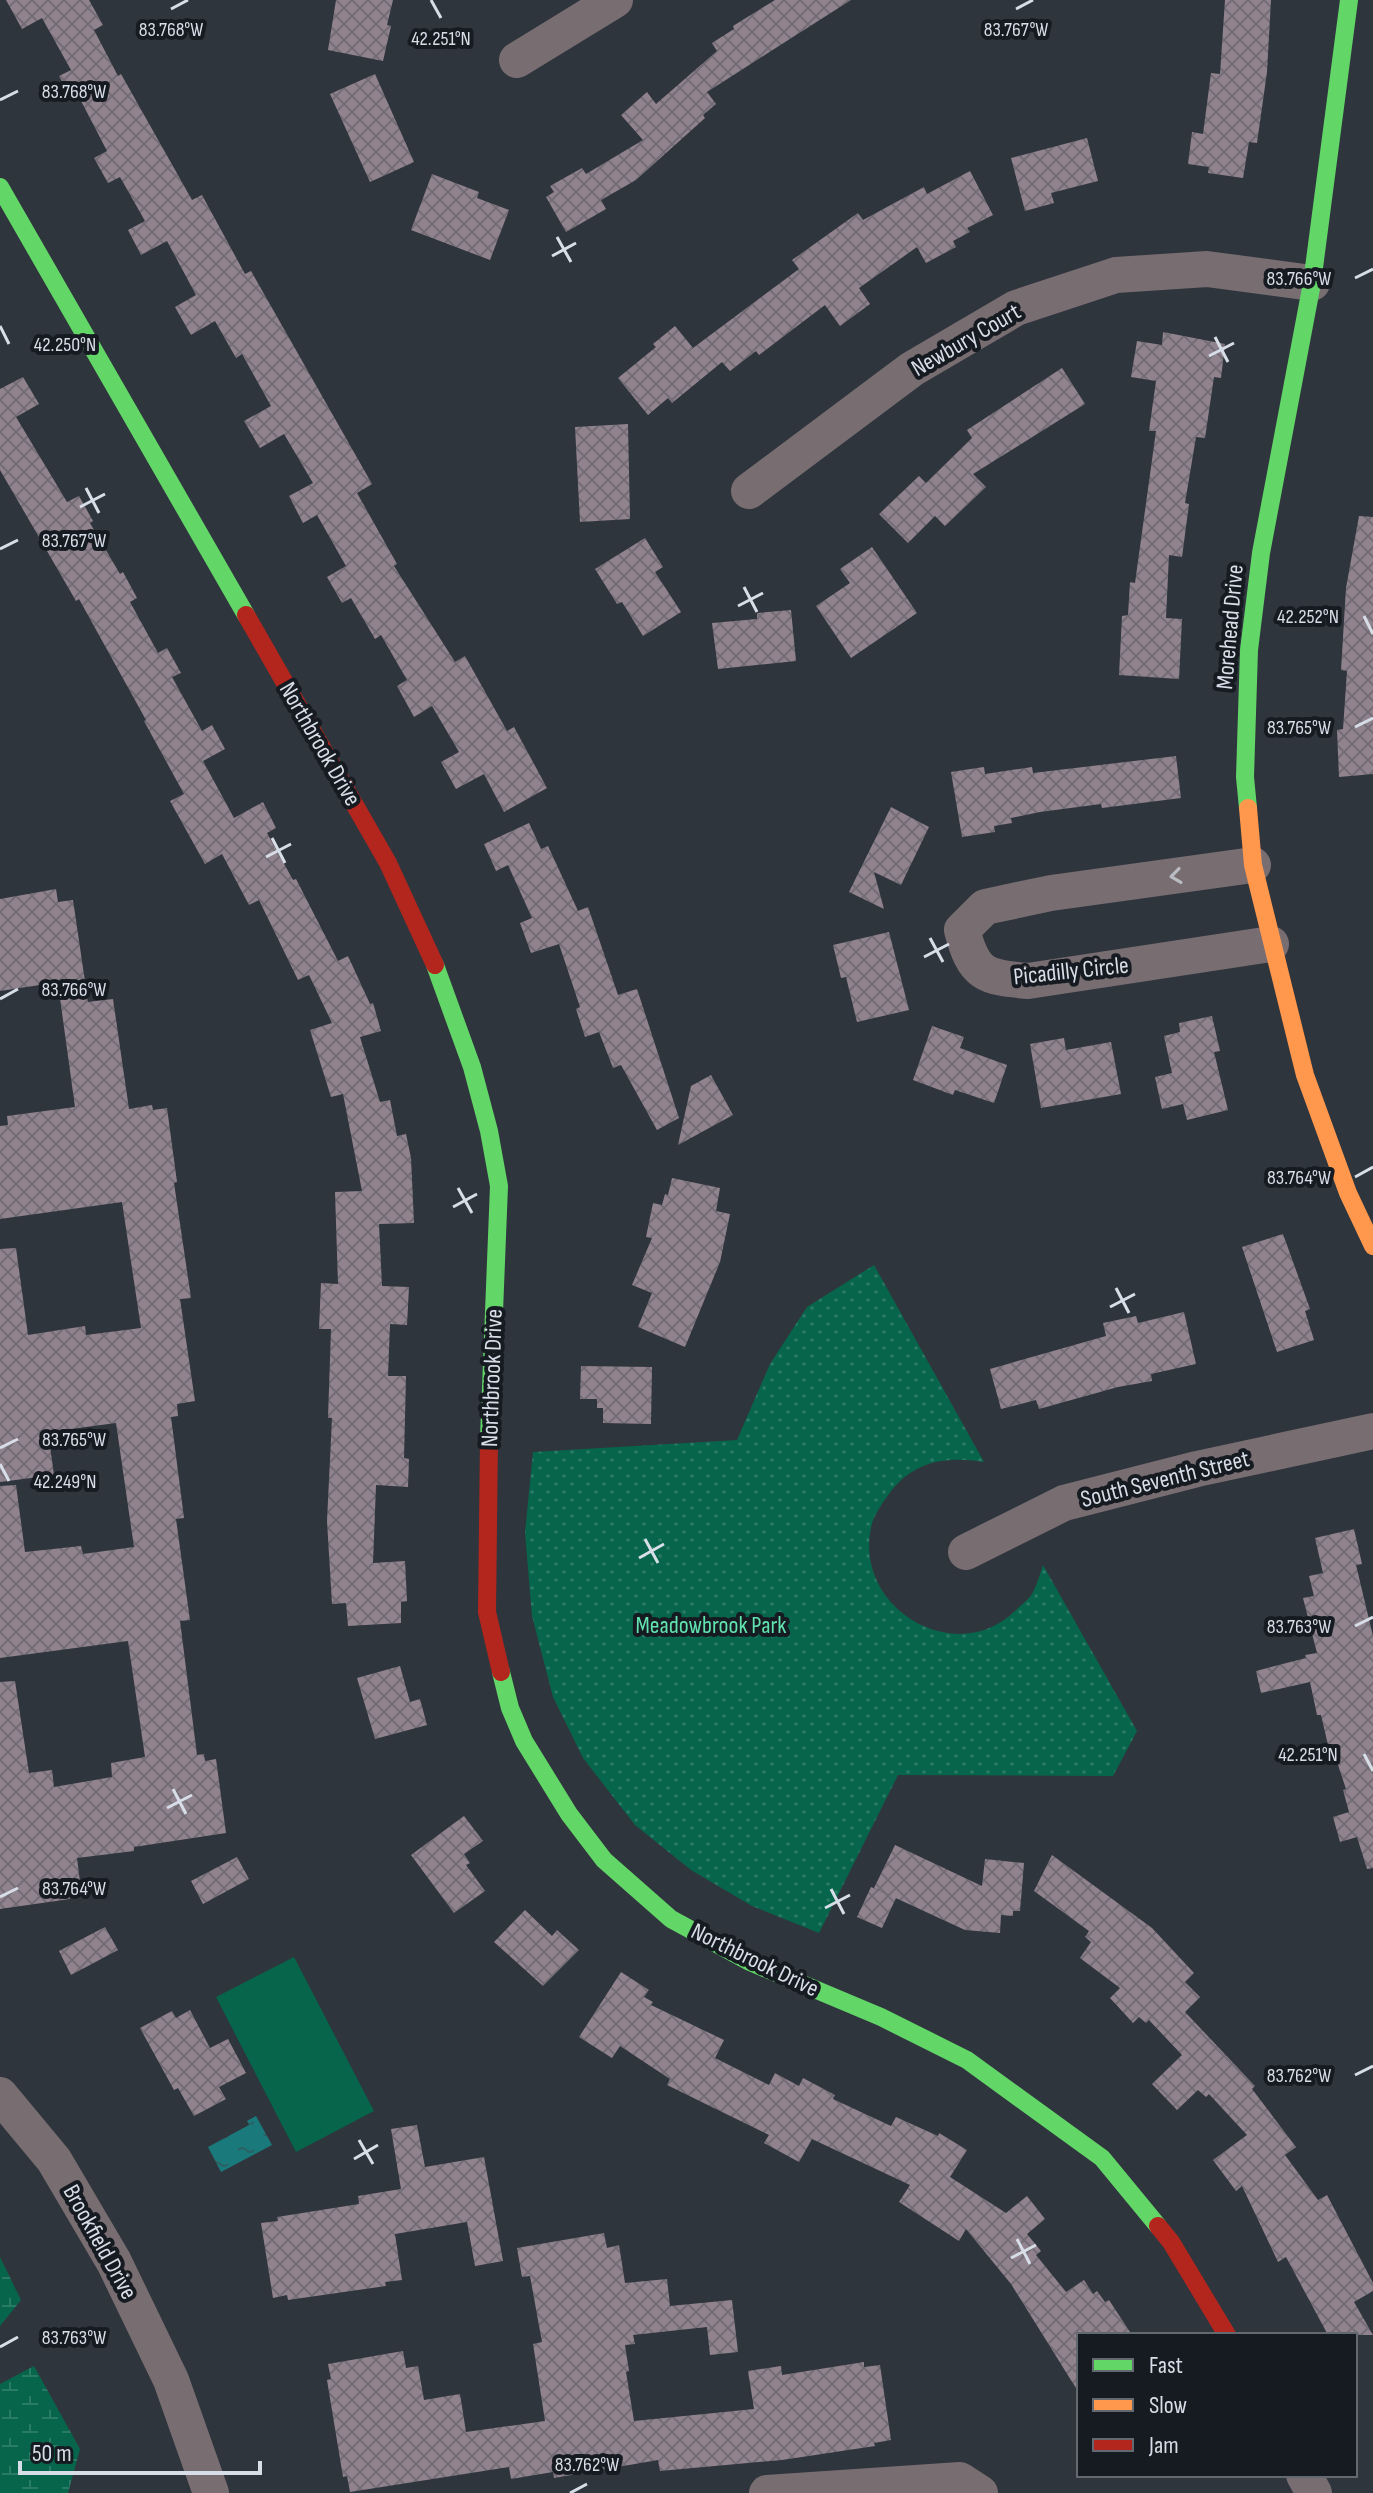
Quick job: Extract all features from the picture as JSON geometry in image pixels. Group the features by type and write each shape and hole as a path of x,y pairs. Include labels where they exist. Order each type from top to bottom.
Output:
{"street":[{"path":"517,60 615,0"},
{"name":"Morehead Drive","path":"1349,0 1312,283 1261,553 1249,650 1245,777 1253,865 1305,1075 1348,1193 1373,1246"},
{"name":"Northbrook Drive","path":"0,187 388,863 441,979 472,1067 489,1131 499,1186 487,1497 487,1612 510,1708 524,1741 569,1814 604,1860 671,1919 750,1962 881,2017 967,2060 1102,2158 1171,2242 1226,2333"},
{"name":"Newbury Court","path":"749,491 912,369 1016,308 1116,275 1207,269 1312,283"},
{"name":"Picadilly Circle","path":"1253,865 1051,893 985,907 962,930 970,959 993,978 1028,981 1271,944"},
{"name":"South Seventh Street","path":"966,1552 1064,1503 1197,1469 1373,1431"},
{"name":"Brookfield Drive","path":"0,2095 54,2160 114,2262 171,2380 211,2493"},
{"path":"767,2493 960,2480 980,2493"}],"green space":[{"name":"Meadowbrook Park","path":"874,1265 984,1462 945,1460 933,1463 911,1473 891,1491 876,1513 871,1528 870,1557 878,1583 893,1605 914,1621 939,1631 965,1634 991,1627 1015,1611 1032,1594 1043,1565 1137,1731 1113,1776 898,1775 819,1933 752,1906 691,1870 635,1825 583,1758 553,1697 532,1616 525,1533 533,1452 737,1440 770,1364 807,1307"},
{"path":"294,1957 374,2111 296,2152 216,1997"},
{"path":"0,2257 21,2300 0,2326"},
{"path":"34,2366 80,2449 68,2493 0,2493 0,2384"}],"water":[{"path":"256,2116 272,2145 221,2172 208,2147 249,2125 247,2121"}],"building":[{"path":"6,0 89,0 103,25 94,30 118,76 121,74 192,200 202,195 245,274 251,271 372,484 357,493 397,564 394,566 455,662 465,656 507,731 514,727 547,788 504,812 484,774 456,789 441,762 459,752 432,706 414,717 397,686 407,680 381,635 375,639 351,598 342,603 327,577 346,566 317,515 303,523 289,496 313,483 284,434 260,448 244,421 271,406 242,354 236,358 215,321 191,335 175,307 196,295 167,241 141,255 128,230 145,221 120,177 108,183 94,158 107,151 79,97 72,100 59,76 71,70 42,18 22,29"},
{"path":"336,0 393,0 383,61 328,50"},
{"path":"775,0 851,0 707,92 716,104 703,115 705,118 636,180 601,200 606,209 566,232 546,197 554,192 550,186 582,168 586,174 643,140 621,115 647,92 656,104 717,51 712,43"},
{"path":"1225,0 1271,0 1267,72 1257,143 1249,142 1243,178 1208,173 1209,167 1188,164 1192,132 1203,134 1211,73 1220,74"},
{"path":"375,74 414,162 370,182 330,94"},
{"path":"1087,138 1098,181 1051,193 1054,203 1025,211 1011,158"},
{"path":"970,171 993,215 967,228 970,232 953,241 956,247 926,263 917,247 859,288 870,304 840,326 825,305 759,355 756,351 730,371 722,362 672,403 668,398 648,415 618,378 656,347 653,344 675,326 693,348 799,269 792,260 858,213 863,220 924,187 927,194"},
{"path":"432,174 479,192 477,198 509,210 490,260 411,230"},
{"path":"1163,332 1225,344 1221,378 1214,377 1205,438 1196,437 1185,503 1189,504 1182,557 1169,555 1166,618 1182,619 1179,679 1119,675 1122,616 1128,615 1130,582 1135,583 1156,431 1149,431 1156,381 1131,377 1137,341 1162,345"},
{"path":"1062,368 1085,404 973,474 986,487 945,526 935,516 908,543 879,514 919,476 926,483 972,438 967,430"},
{"path":"23,377 39,404 16,417 67,502 79,496 93,521 90,523 137,598 130,602 158,653 167,648 181,673 172,677 202,731 212,725 225,749 203,761 234,818 263,802 276,828 267,833 293,880 296,879 338,961 348,956 370,1004 373,1003 381,1031 360,1037 380,1102 390,1100 397,1136 406,1134 411,1158 414,1223 379,1224 382,1286 409,1287 407,1325 390,1324 388,1376 406,1376 404,1458 409,1459 408,1487 376,1485 373,1563 405,1561 407,1601 401,1602 401,1623 348,1626 346,1603 332,1604 327,1521 332,1418 328,1418 331,1329 319,1329 321,1283 338,1284 335,1192 362,1191 343,1094 331,1097 310,1030 332,1023 309,975 298,980 259,900 249,905 222,854 205,864 170,801 184,794 146,720 79,599 76,601 0,470 0,389"},
{"path":"628,424 630,519 580,522 575,427"},
{"path":"1359,516 1373,517 1373,774 1339,777 1337,730 1343,729 1347,671 1341,670 1346,588"},
{"path":"645,538 663,567 655,572 681,612 643,636 622,602 617,604 595,569"},
{"path":"872,547 917,613 851,658 816,606 850,583 840,569"},
{"path":"791,610 796,661 718,669 712,623 757,619 757,613"},
{"path":"1176,756 1181,798 1040,812 1011,818 1012,823 994,826 995,832 962,837 951,772 984,767 985,774 1032,767 1033,773"},
{"path":"891,807 929,827 901,885 874,872 884,909 849,892"},
{"path":"529,823 541,849 548,846 578,911 588,907 618,995 637,989 679,1118 657,1130 621,1065 613,1068 599,1032 585,1037 576,1009 580,1007 559,944 531,953 520,923 532,918 508,865 496,871 484,844"},
{"path":"56,889 58,902 73,900 88,1002 113,999 129,1109 152,1105 153,1110 167,1108 177,1182 174,1183 191,1298 180,1299 195,1401 177,1404 178,1416 171,1417 184,1518 176,1519 190,1620 180,1621 197,1755 204,1754 205,1761 216,1759 226,1833 134,1847 134,1851 77,1858 80,1882 67,1884 70,1899 0,1909 0,1682 15,1681 29,1773 52,1770 54,1787 112,1777 111,1763 145,1757 128,1641 0,1658 0,1486 16,1485 25,1552 81,1546 83,1554 134,1547 116,1423 48,1432 54,1475 0,1482 0,1249 16,1248 28,1335 85,1326 86,1335 141,1328 122,1202 0,1219 0,1126 8,1125 7,1116 75,1107 59,991 55,992 53,983 0,991 0,899"},
{"path":"889,932 909,1010 857,1022 846,977 841,978 833,945"},
{"path":"1212,1016 1220,1051 1214,1052 1228,1110 1187,1120 1183,1104 1162,1109 1155,1077 1172,1073 1164,1036 1180,1032 1179,1023"},
{"path":"932,1026 964,1037 960,1048 1007,1065 994,1103 955,1090 953,1095 913,1080"},
{"path":"1064,1038 1066,1050 1111,1042 1121,1094 1041,1108 1030,1044"},
{"path":"711,1075 733,1115 678,1145 691,1086"},
{"path":"672,1178 720,1188 716,1211 730,1214 720,1262 685,1347 638,1327 652,1293 632,1285 652,1238 646,1237 653,1203 662,1205"},
{"path":"1283,1234 1310,1309 1305,1311 1314,1340 1277,1352 1242,1247"},
{"path":"1184,1312 1196,1364 1151,1374 1152,1381 1039,1409 1036,1400 1001,1409 990,1369 1106,1336 1103,1323 1136,1316 1138,1323"},
{"path":"581,1366 652,1367 651,1424 603,1423 603,1408 597,1408 597,1399 580,1399"},
{"path":"1354,1529 1362,1564 1356,1565 1373,1636 1373,1868 1367,1869 1357,1837 1340,1842 1333,1817 1349,1812 1343,1790 1346,1789 1331,1744 1328,1745 1321,1715 1317,1715 1310,1682 1261,1693 1256,1671 1317,1653 1303,1598 1314,1596 1309,1576 1323,1573 1315,1538"},
{"path":"400,1666 410,1702 420,1699 427,1725 375,1739 357,1678"},
{"path":"464,1816 483,1841 464,1854 470,1863 466,1865 485,1891 454,1913 411,1855"},
{"path":"895,1845 982,1886 985,1859 1024,1863 1020,1911 1013,1911 1013,1916 1001,1915 1000,1933 965,1930 874,1888"},
{"path":"1052,1855 1152,1928 1194,1973 1185,1982 1200,1997 1185,2012 1255,2086 1252,2089 1296,2147 1285,2155 1318,2200 1327,2195 1373,2283 1373,2291 1354,2302 1373,2335 1327,2333 1286,2257 1278,2262 1242,2186 1236,2191 1213,2160 1247,2135 1209,2094 1206,2097 1198,2090 1177,2110 1152,2084 1182,2055 1149,2020 1146,2023 1139,2017 1133,2023 1110,1998 1120,1988 1080,1958 1091,1942 1085,1937 1089,1931 1034,1891"},
{"path":"237,1857 249,1879 203,1904 191,1881"},
{"path":"871,1887 896,1898 882,1928 857,1917"},
{"path":"525,1910 552,1936 557,1930 579,1950 543,1986 494,1942"},
{"path":"105,1927 118,1950 71,1975 59,1951"},
{"path":"621,1972 649,1990 644,1997 653,2002 651,2005 724,2040 715,2058 769,2085 775,2073 799,2086 803,2078 835,2095 833,2099 891,2126 896,2117 938,2136 939,2133 967,2150 950,2177 1006,2213 1027,2196 1045,2219 1027,2234 1041,2251 1036,2255 1066,2292 1084,2280 1093,2294 1097,2291 1105,2302 1109,2300 1131,2333 1077,2333 1077,2390 1011,2284 966,2229 959,2241 899,2202 910,2185 812,2139 799,2162 764,2143 769,2135 667,2085 670,2079 620,2046 612,2058 579,2037"},
{"path":"190,2010 210,2048 228,2039 246,2073 219,2087 226,2099 194,2116 178,2088 174,2090 140,2028 172,2011 176,2018"},
{"path":"417,2125 425,2167 484,2157 503,2261 475,2266 467,2222 395,2234 402,2280 385,2282 386,2286 288,2300 287,2295 273,2298 261,2223 278,2221 277,2217 359,2204 358,2196 401,2189 391,2129"},
{"path":"604,2233 607,2248 619,2245 625,2283 667,2279 670,2306 732,2300 738,2352 710,2355 707,2327 633,2335 635,2344 625,2345 634,2421 754,2409 748,2371 781,2366 782,2375 864,2362 864,2367 880,2365 891,2440 874,2443 875,2446 782,2460 660,2471 658,2460 554,2478 553,2472 511,2479 509,2467 350,2492 347,2476 343,2477 327,2380 331,2379 328,2364 403,2351 406,2368 418,2366 424,2400 460,2394 466,2432 545,2421 533,2344 542,2342 530,2276 522,2277 517,2248"}],"traffic: fast":[{"path":"1248,808 1245,777 1249,650 1261,553 1312,283 1349,0"},
{"path":"0,187 246,615"},
{"path":"435,965 472,1067 489,1131 499,1186 489,1438"},
{"path":"501,1672 510,1708 524,1741 569,1814 604,1860 671,1919 750,1962 881,2017 967,2060 1102,2158 1158,2226"}],"traffic: slow":[{"path":"1248,808 1253,865 1305,1075 1348,1193 1373,1246"}],"traffic: jam":[{"path":"246,615 388,863 435,965"},
{"path":"489,1438 487,1612 501,1672"},
{"path":"1158,2226 1171,2242 1226,2333"}]}
